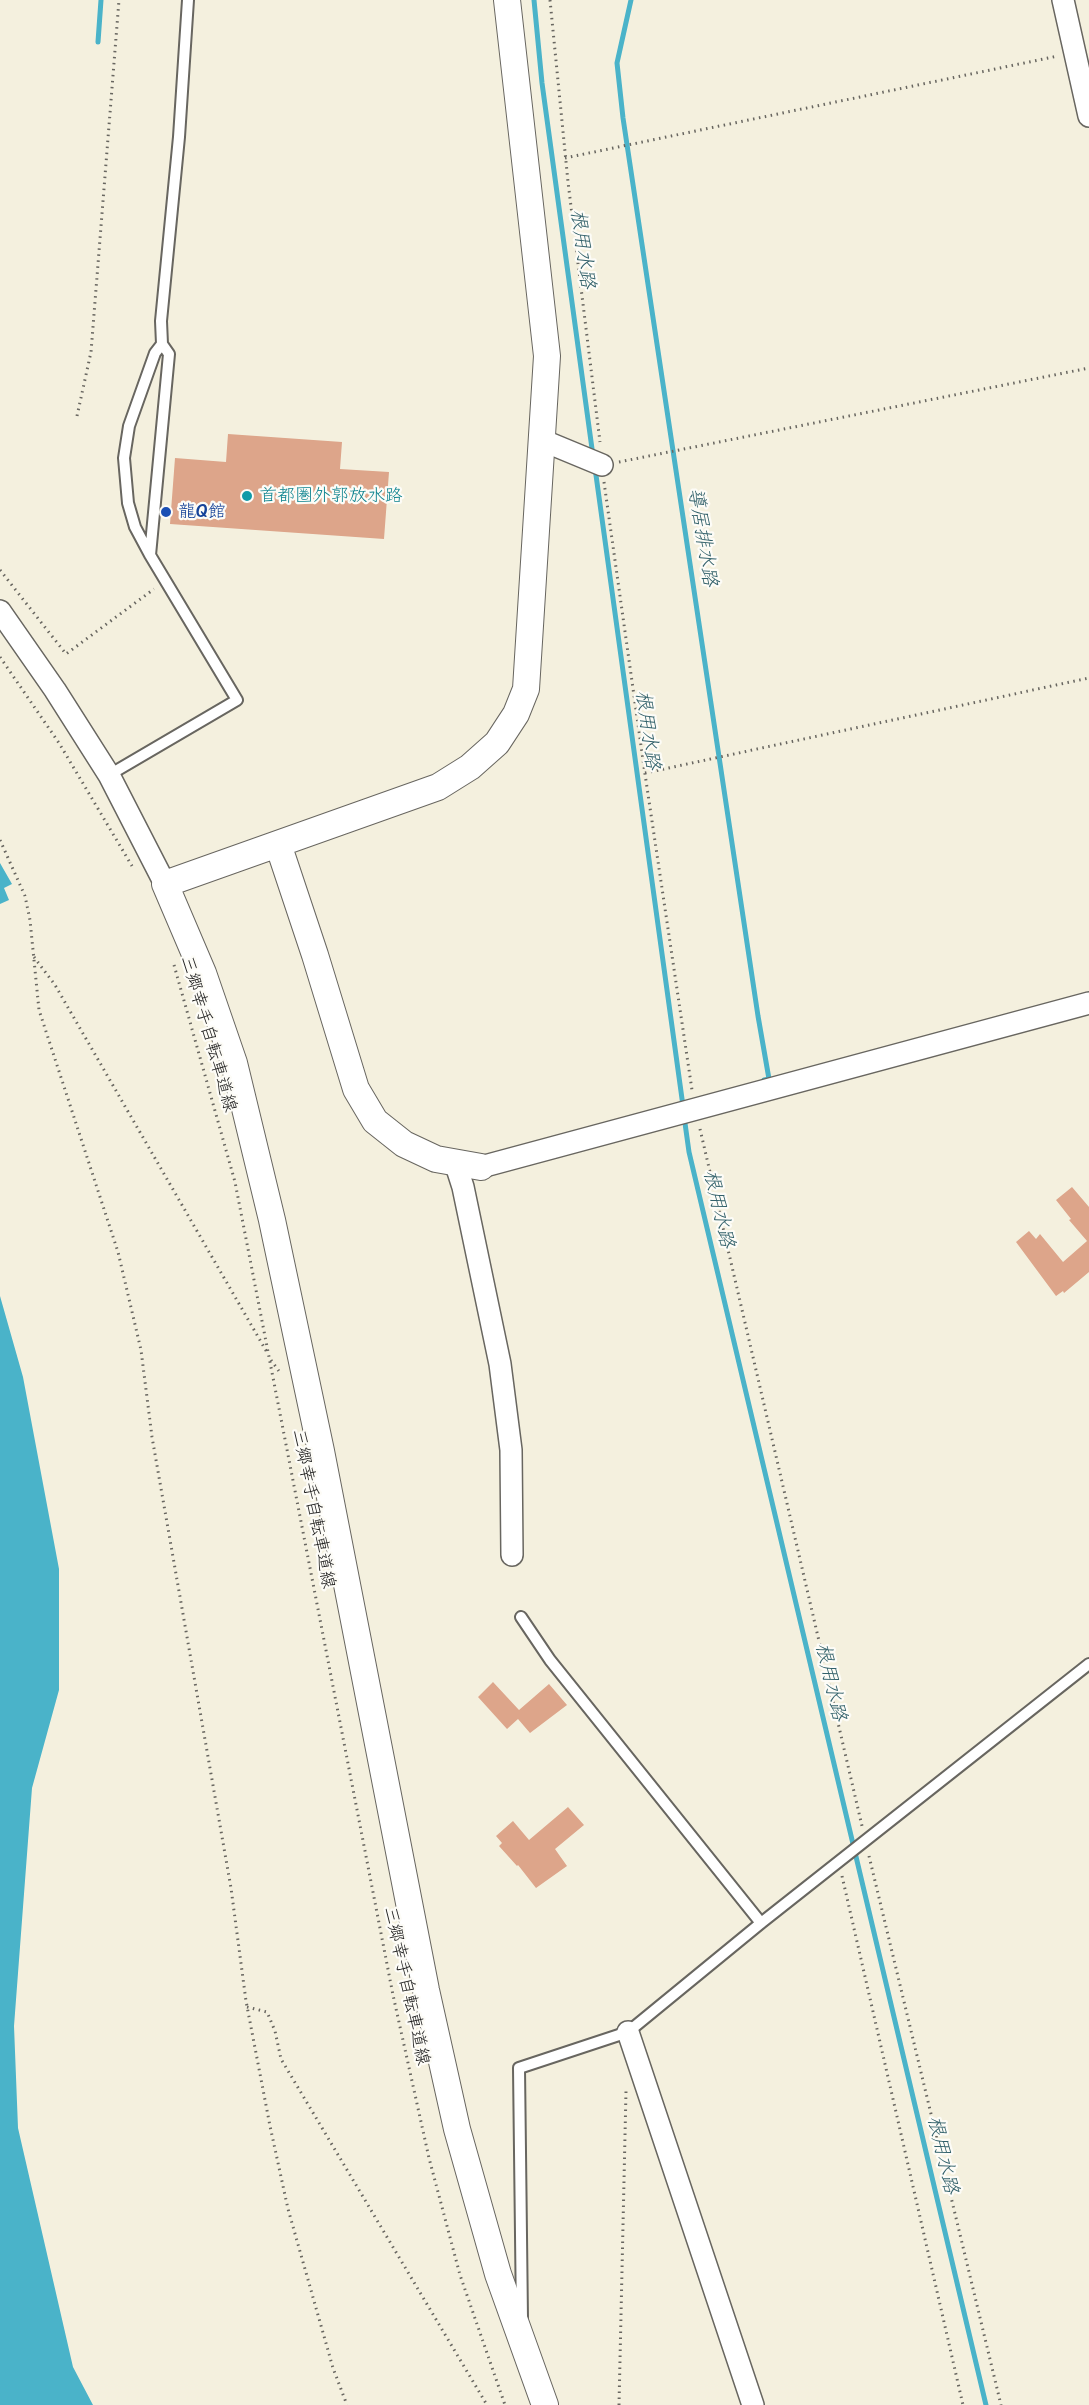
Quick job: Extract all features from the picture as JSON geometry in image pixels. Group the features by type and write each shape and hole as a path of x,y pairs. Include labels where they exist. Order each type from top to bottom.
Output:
{"street":[{"path":"165,884 438,787 470,767 497,743 516,714 526,689 548,356 507,0"},
{"path":"1063,0 1089,116"},
{"path":"544,441 602,465"},
{"path":"0,611 55,690 109,776 165,884 203,973 234,1064 272,1220 318,1439 426,1990 455,2117 498,2274 545,2405"},
{"path":"278,844 356,1089 375,1121 404,1144 436,1159 481,1167 1089,1003"},
{"path":"455,1162 463,1187 500,1364 511,1450 512,1555"},
{"path":"628,2032 753,2405"}],"lane":[{"path":"150,555 169,354 162,344 161,321 179,137 188,0"},
{"path":"109,776 237,700 150,555 135,527 128,503 124,458 129,426 155,353 162,344"},
{"path":"521,1617 549,1660 761,1923"},
{"path":"521,2339 523,2304 519,2068 628,2032 761,1923 1089,1664"}],"path":[{"path":"77,416 91,352 119,0"},
{"path":"550,0 565,158 602,465 695,1110 866,1842 1001,2405"},
{"path":"565,158 1074,53"},
{"path":"602,465 1089,368"},
{"path":"0,570 66,654 165,581"},
{"path":"0,657 59,743 134,869"},
{"path":"645,774 1089,678"},
{"path":"0,840 25,896 39,1010 118,1252 141,1350 152,1437 231,1888 247,2007 288,2210 333,2368 347,2405"},
{"path":"34,957 55,985 270,1359 282,1376"},
{"name":"三郷幸手自転車道線","path":"174,964 235,1182 393,1995 429,2158 460,2275 505,2405"},
{"path":"839,1863 963,2405"},
{"path":"247,2007 267,2012 275,2031 281,2059 487,2405"},
{"path":"619,2405 626,2091"}],"water":[{"path":"0,863 12,884 4,888 9,900 0,904"},
{"path":"0,1296 23,1377 59,1569 59,1690 32,1788 14,2026 18,2128 73,2367 93,2405 0,2405"}],"building":[{"path":"228,434 342,442 340,469 389,472 384,539 170,524 175,458 226,462"},
{"path":"1072,1187 1089,1207 1089,1272 1064,1293 1063,1291 1056,1296 1016,1242 1029,1231 1036,1239 1040,1234 1063,1262 1087,1241 1056,1200"},
{"path":"493,1682 519,1710 549,1684 567,1705 530,1733 518,1719 507,1729 478,1697"},
{"path":"568,1807 584,1825 555,1849 567,1866 536,1888 499,1846 502,1843 496,1836 513,1821 529,1840"}],"waterway":[{"path":"98,42 101,0"},
{"name":"根用水路","path":"534,0 542,83 593,456"},
{"name":"導居排水路","path":"631,0 617,63 623,118 769,1079 764,1080"},
{"name":"根用水路","path":"595,468 683,1106"},
{"name":"根用水路","path":"684,1116 689,1152 986,2405"}],"place":[{"name":"首都圏外郭放水路","path":"247,496"},
{"name":"龍Q館","path":"166,512"}]}
